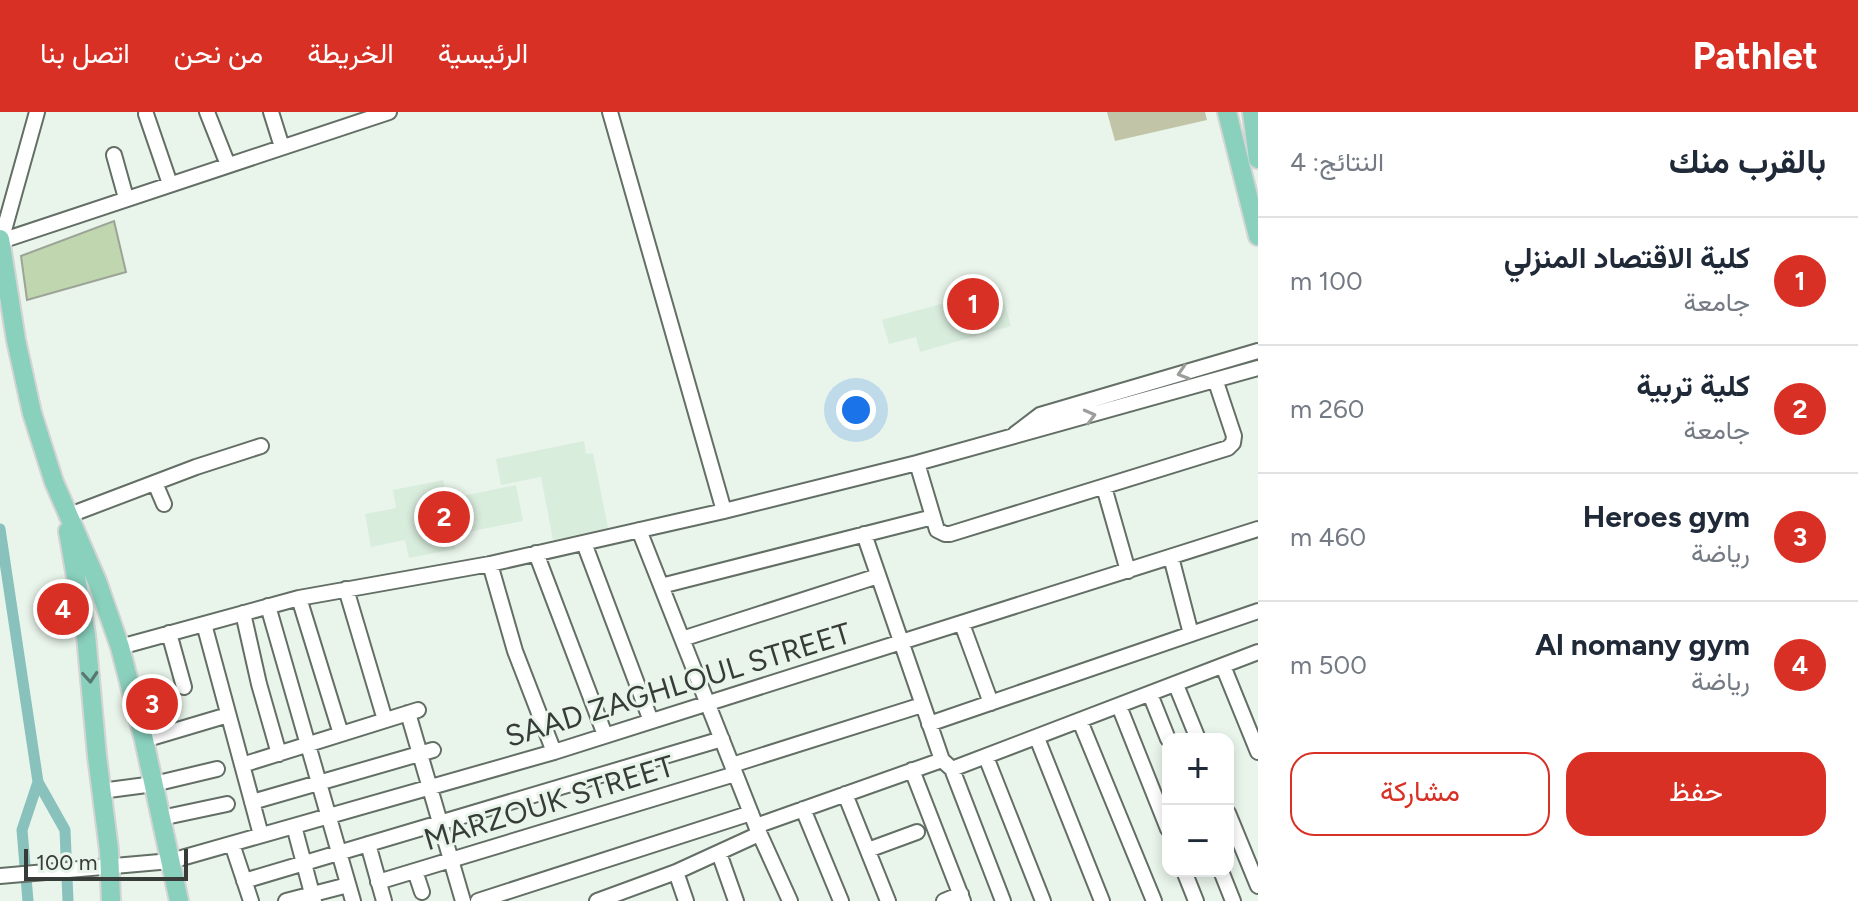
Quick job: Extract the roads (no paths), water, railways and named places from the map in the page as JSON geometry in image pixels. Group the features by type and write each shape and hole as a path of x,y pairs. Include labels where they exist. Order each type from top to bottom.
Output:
{"main road":[{"path":"1252,112 1257,153"},
{"path":"1229,114 1258,236"},
{"path":"0,240 16,340 32,413 67,516 97,581 120,647 179,901"},
{"path":"67,516 86,635 101,791 104,868 111,901"}],"street":[{"path":"0,240 37,112"},
{"path":"207,112 228,165"},
{"path":"271,112 282,147"},
{"path":"0,240 282,147 365,116 389,112"},
{"path":"610,112 724,511"},
{"path":"146,114 170,184"},
{"path":"114,155 126,198"},
{"path":"1014,434 1040,415 1258,351"},
{"path":"120,647 299,598 490,564 724,511 917,463 1258,368"},
{"path":"917,463 937,530 950,534 1231,446 1234,436 1216,382"},
{"path":"67,516 261,446"},
{"path":"155,483 164,504"},
{"path":"1104,487 1128,571"},
{"path":"661,586 933,517"},
{"path":"639,530 734,770 790,901"},
{"name":"SAAD ZAGHLOUL STREET","path":"0,876 171,861 554,752 1257,530"},
{"path":"864,534 929,724 1003,901"},
{"path":"584,543 651,721"},
{"path":"536,553 605,735"},
{"path":"1171,557 1191,634"},
{"path":"490,564 515,651 554,752"},
{"path":"682,639 878,576"},
{"path":"346,589 385,720"},
{"path":"299,598 341,734"},
{"path":"268,606 353,901"},
{"path":"929,724 1258,611"},
{"path":"243,613 279,754"},
{"path":"204,624 261,835"},
{"path":"962,624 991,703"},
{"path":"169,633 184,687"},
{"path":"478,901 756,824 912,770 986,757 1258,652"},
{"path":"1223,666 1258,752"},
{"path":"1176,685 1196,733"},
{"path":"1150,694 1166,733"},
{"name":"MARZOUK STREET","path":"378,882 734,770 922,705"},
{"path":"1119,706 1162,814"},
{"path":"242,765 413,711 426,752 429,787 463,901"},
{"path":"144,740 228,715"},
{"path":"1080,721 1154,901"},
{"path":"1037,738 1102,901"},
{"path":"244,881 722,739"},
{"path":"252,802 426,752"},
{"path":"986,757 1043,901"},
{"path":"101,791 154,784 217,769"},
{"path":"912,770 962,898 944,901"},
{"path":"845,794 888,901"},
{"path":"161,818 227,804"},
{"path":"803,809 841,901"},
{"path":"597,901 638,894 676,872 719,853 756,824"},
{"path":"294,826 313,898"},
{"path":"1234,828 1258,886"},
{"path":"868,850 917,832"},
{"path":"232,844 251,901"},
{"path":"368,844 384,901"},
{"path":"719,853 736,901"},
{"path":"415,871 422,892"},
{"path":"676,872 686,901"},
{"path":"1186,877 1196,901"},
{"path":"1223,877 1233,901"},
{"path":"286,901 313,898 348,885"}],"waterway":[{"path":"0,529 38,782 22,830 28,901"},
{"path":"38,782 65,830 68,901"}],"place":[{"name":"كلية الاقتصاد المنزلي","path":"973,304"},
{"name":"كلية تربية","path":"444,517"},
{"name":"Al nomany gym","path":"63,609"},
{"name":"Heroes gym","path":"152,704"}]}
